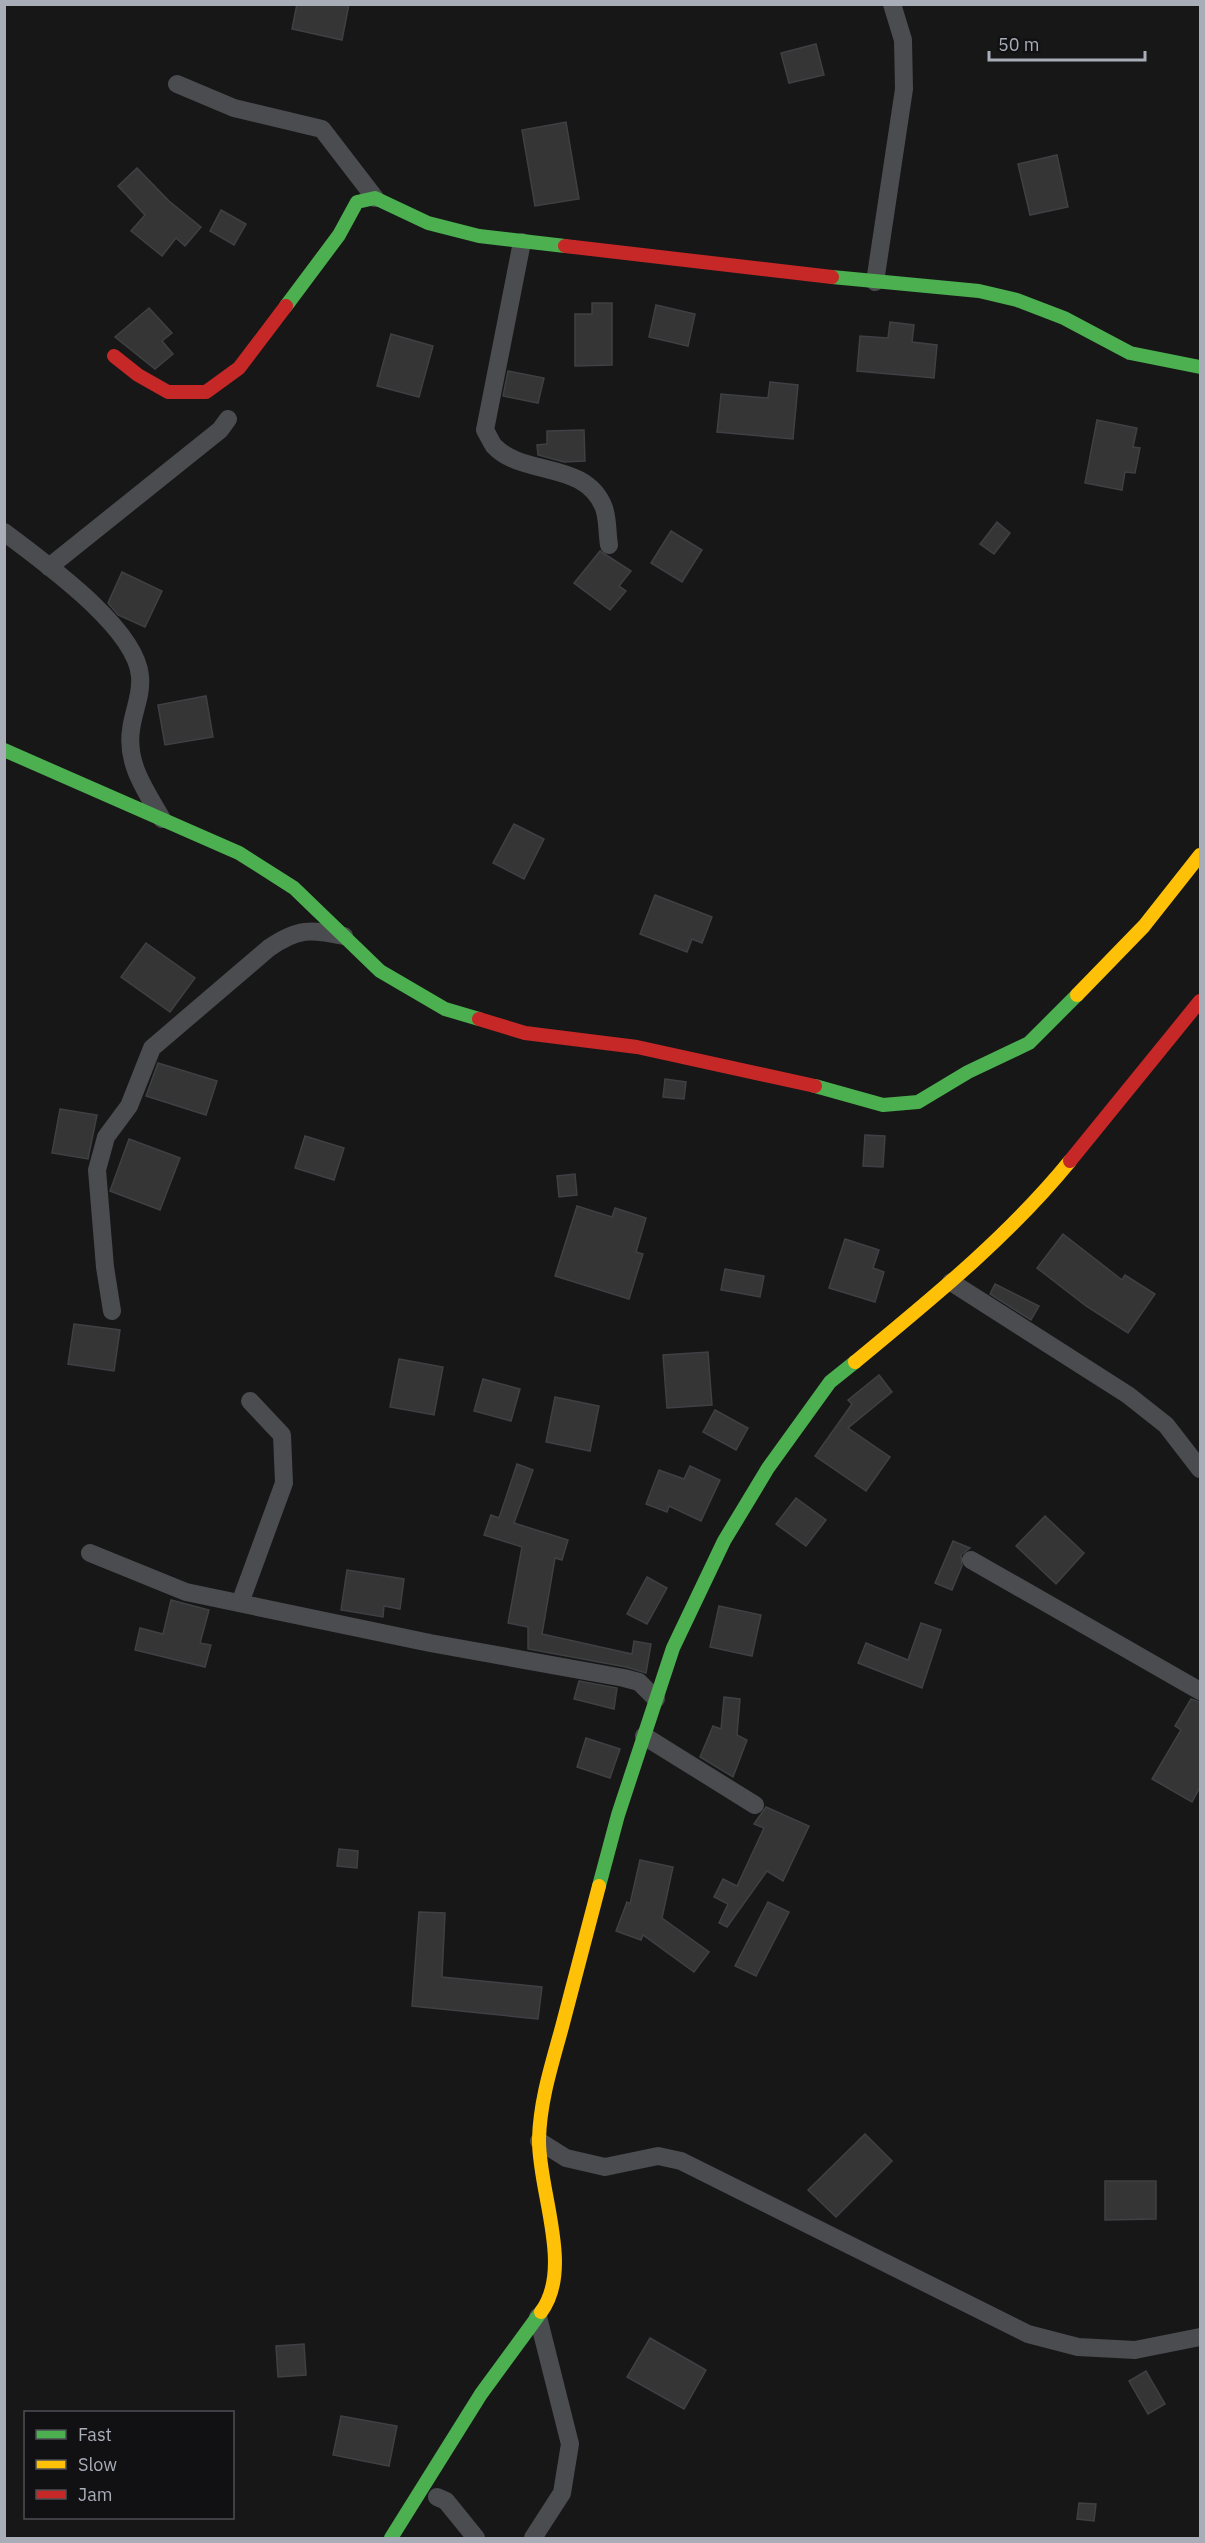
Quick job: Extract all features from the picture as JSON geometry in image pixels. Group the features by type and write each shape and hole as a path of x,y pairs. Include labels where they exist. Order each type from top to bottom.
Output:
{"street":[{"path":"876,282 904,89 903,40 892,4"},
{"path":"177,84 234,108 322,129 375,198 428,223 479,236 522,242 876,282 979,291 1017,300 1064,318 1130,353 1200,367"},
{"path":"114,356 138,375 168,392 206,392 238,368 339,235 357,202 375,198"},
{"path":"522,242 485,430 495,446 512,457 578,478 594,491 604,508 609,545"},
{"path":"49,567 220,430 228,419"},
{"path":"4,532 88,598 118,633 131,653 140,674 140,688 129,747 133,765 162,819"},
{"path":"4,750 239,853 258,864 294,888 380,971 445,1009 525,1033 637,1047 796,1081 883,1105 918,1102 968,1072 1029,1043 1144,926 1200,855"},
{"path":"112,1311 105,1266 97,1170 106,1137 129,1106 152,1048 269,948 289,934 316,931 345,936"},
{"path":"391,2538 481,2394 550,2300 554,2274 553,2244 539,2141 542,2101 618,1815 673,1648 724,1541 768,1468 830,1382 951,1282 1053,1182 1200,1001"},
{"path":"951,1282 1128,1395 1166,1425 1200,1469"},
{"path":"240,1603 284,1482 282,1436 250,1401"},
{"path":"90,1553 186,1592 430,1643 624,1678 639,1682 656,1699"},
{"path":"970,1560 1200,1691"},
{"path":"645,1736 755,1805"},
{"path":"539,2141 566,2158 605,2167 658,2156 681,2161 1028,2334 1078,2346 1135,2350 1200,2337"},
{"path":"533,2538 562,2493 570,2444 538,2317"},
{"path":"437,2497 446,2501 476,2538"}],"building":[{"path":"297,4 349,4 342,40 292,29"},
{"path":"816,44 824,75 789,83 781,53"},
{"path":"566,122 579,199 535,206 522,130"},
{"path":"1057,155 1068,207 1030,215 1018,164"},
{"path":"137,168 169,201 201,227 185,246 176,238 162,256 131,231 145,215 118,186"},
{"path":"221,210 246,224 234,245 210,231"},
{"path":"592,303 612,303 612,365 575,366 575,314 592,314"},
{"path":"656,305 695,314 688,346 649,337"},
{"path":"149,308 172,333 162,341 173,354 155,369 115,337"},
{"path":"890,322 914,325 912,342 937,345 934,378 857,371 860,336 888,338"},
{"path":"391,334 433,346 419,397 377,386"},
{"path":"508,371 544,378 538,403 503,396"},
{"path":"770,382 798,385 793,439 717,432 721,394 768,398"},
{"path":"1097,420 1137,428 1133,447 1140,448 1135,473 1125,472 1122,490 1085,483"},
{"path":"584,430 585,461 564,462 538,455 537,445 547,444 547,431"},
{"path":"997,522 1010,533 994,554 980,544"},
{"path":"671,531 702,550 682,582 651,563"},
{"path":"600,551 631,571 619,586 626,591 610,610 574,583"},
{"path":"122,572 162,591 145,627 118,615 108,603"},
{"path":"206,696 213,737 165,745 158,705"},
{"path":"514,824 544,839 524,879 493,863"},
{"path":"655,895 712,917 702,943 692,939 687,952 640,934"},
{"path":"146,943 195,978 170,1012 121,977"},
{"path":"158,1063 217,1081 206,1115 146,1096"},
{"path":"665,1079 686,1082 684,1099 663,1097"},
{"path":"60,1109 97,1115 88,1159 52,1153"},
{"path":"865,1135 885,1136 883,1167 863,1166"},
{"path":"305,1136 344,1148 334,1180 295,1168"},
{"path":"129,1139 180,1158 160,1210 110,1191"},
{"path":"575,1174 577,1195 559,1197 557,1176"},
{"path":"577,1206 612,1217 615,1208 646,1218 636,1252 643,1254 629,1299 555,1276"},
{"path":"1063,1234 1122,1280 1125,1275 1155,1294 1128,1333 1086,1306 1037,1268"},
{"path":"845,1239 879,1250 873,1268 884,1272 875,1302 829,1288"},
{"path":"725,1269 764,1276 760,1297 721,1290"},
{"path":"995,1284 1039,1306 1031,1320 990,1294"},
{"path":"74,1324 120,1330 114,1371 68,1364"},
{"path":"708,1352 712,1405 667,1408 663,1355"},
{"path":"399,1359 443,1367 434,1415 390,1407"},
{"path":"879,1375 892,1392 848,1428 890,1457 866,1491 815,1456 852,1404 848,1400"},
{"path":"483,1379 520,1389 511,1421 474,1411"},
{"path":"555,1397 599,1406 590,1451 546,1442"},
{"path":"715,1410 748,1428 736,1450 703,1432"},
{"path":"517,1464 533,1470 514,1523 568,1540 562,1560 555,1558 542,1634 632,1654 634,1641 651,1644 646,1673 626,1667 528,1649 528,1627 508,1623 522,1547 484,1535 491,1515 499,1518"},
{"path":"690,1466 720,1480 701,1521 669,1506 667,1512 646,1504 659,1470 684,1479"},
{"path":"796,1498 826,1520 806,1546 776,1524"},
{"path":"1045,1516 1084,1553 1056,1584 1016,1546"},
{"path":"953,1541 970,1548 961,1555 962,1566 952,1590 935,1583"},
{"path":"347,1570 404,1579 400,1609 384,1606 383,1617 341,1610"},
{"path":"647,1577 667,1588 647,1624 627,1614"},
{"path":"171,1600 209,1610 200,1643 211,1645 205,1667 135,1650 140,1628 163,1634"},
{"path":"719,1606 761,1615 752,1656 710,1647"},
{"path":"921,1623 941,1630 922,1688 858,1663 866,1643 908,1660"},
{"path":"579,1681 617,1688 614,1709 574,1699"},
{"path":"724,1697 740,1699 737,1735 747,1740 733,1777 700,1757 713,1726 721,1729"},
{"path":"1191,1699 1200,1702 1200,1787 1192,1802 1152,1779 1181,1730 1175,1726"},
{"path":"586,1738 620,1749 610,1778 577,1767"},
{"path":"766,1807 809,1826 783,1881 767,1871 727,1927 719,1923 728,1904 714,1897 723,1879 737,1886 764,1828 754,1824"},
{"path":"339,1849 358,1851 357,1868 337,1866"},
{"path":"640,1860 673,1867 662,1918 709,1952 694,1972 643,1935 641,1940 616,1931 627,1902 630,1904"},
{"path":"768,1902 789,1912 756,1976 735,1966"},
{"path":"419,1912 445,1913 442,1977 542,1987 538,2019 412,2006"},
{"path":"865,2134 892,2161 836,2217 808,2190"},
{"path":"1105,2181 1156,2181 1156,2219 1105,2220"},
{"path":"650,2338 706,2370 684,2409 627,2377"},
{"path":"304,2344 306,2375 278,2377 276,2346"},
{"path":"1146,2371 1165,2404 1148,2414 1129,2381"},
{"path":"341,2416 397,2426 389,2466 333,2455"},
{"path":"1079,2503 1096,2504 1094,2521 1077,2519"}],"traffic: fast":[{"path":"286,306 339,235 357,202 375,198 428,223 479,236 565,246"},
{"path":"832,277 979,291 1017,300 1064,318 1130,353 1200,367"},
{"path":"4,750 239,853 294,888 380,971 445,1009 479,1019"},
{"path":"815,1086 883,1105 918,1102 968,1072 1029,1043 1077,995"},
{"path":"599,1886 618,1815 673,1648 724,1541 768,1468 830,1382 855,1362"},
{"path":"391,2538 481,2394 541,2312"}],"traffic: slow":[{"path":"1077,995 1144,926 1200,855"},
{"path":"855,1362 995,1242 1070,1161"},
{"path":"541,2312 550,2294 555,2251 540,2159 539,2139 542,2110 599,1886"}],"traffic: jam":[{"path":"565,246 832,277"},
{"path":"114,356 138,375 168,392 206,392 239,368 286,306"},
{"path":"1070,1161 1200,1001"},
{"path":"479,1019 525,1033 637,1047 815,1086"}]}
